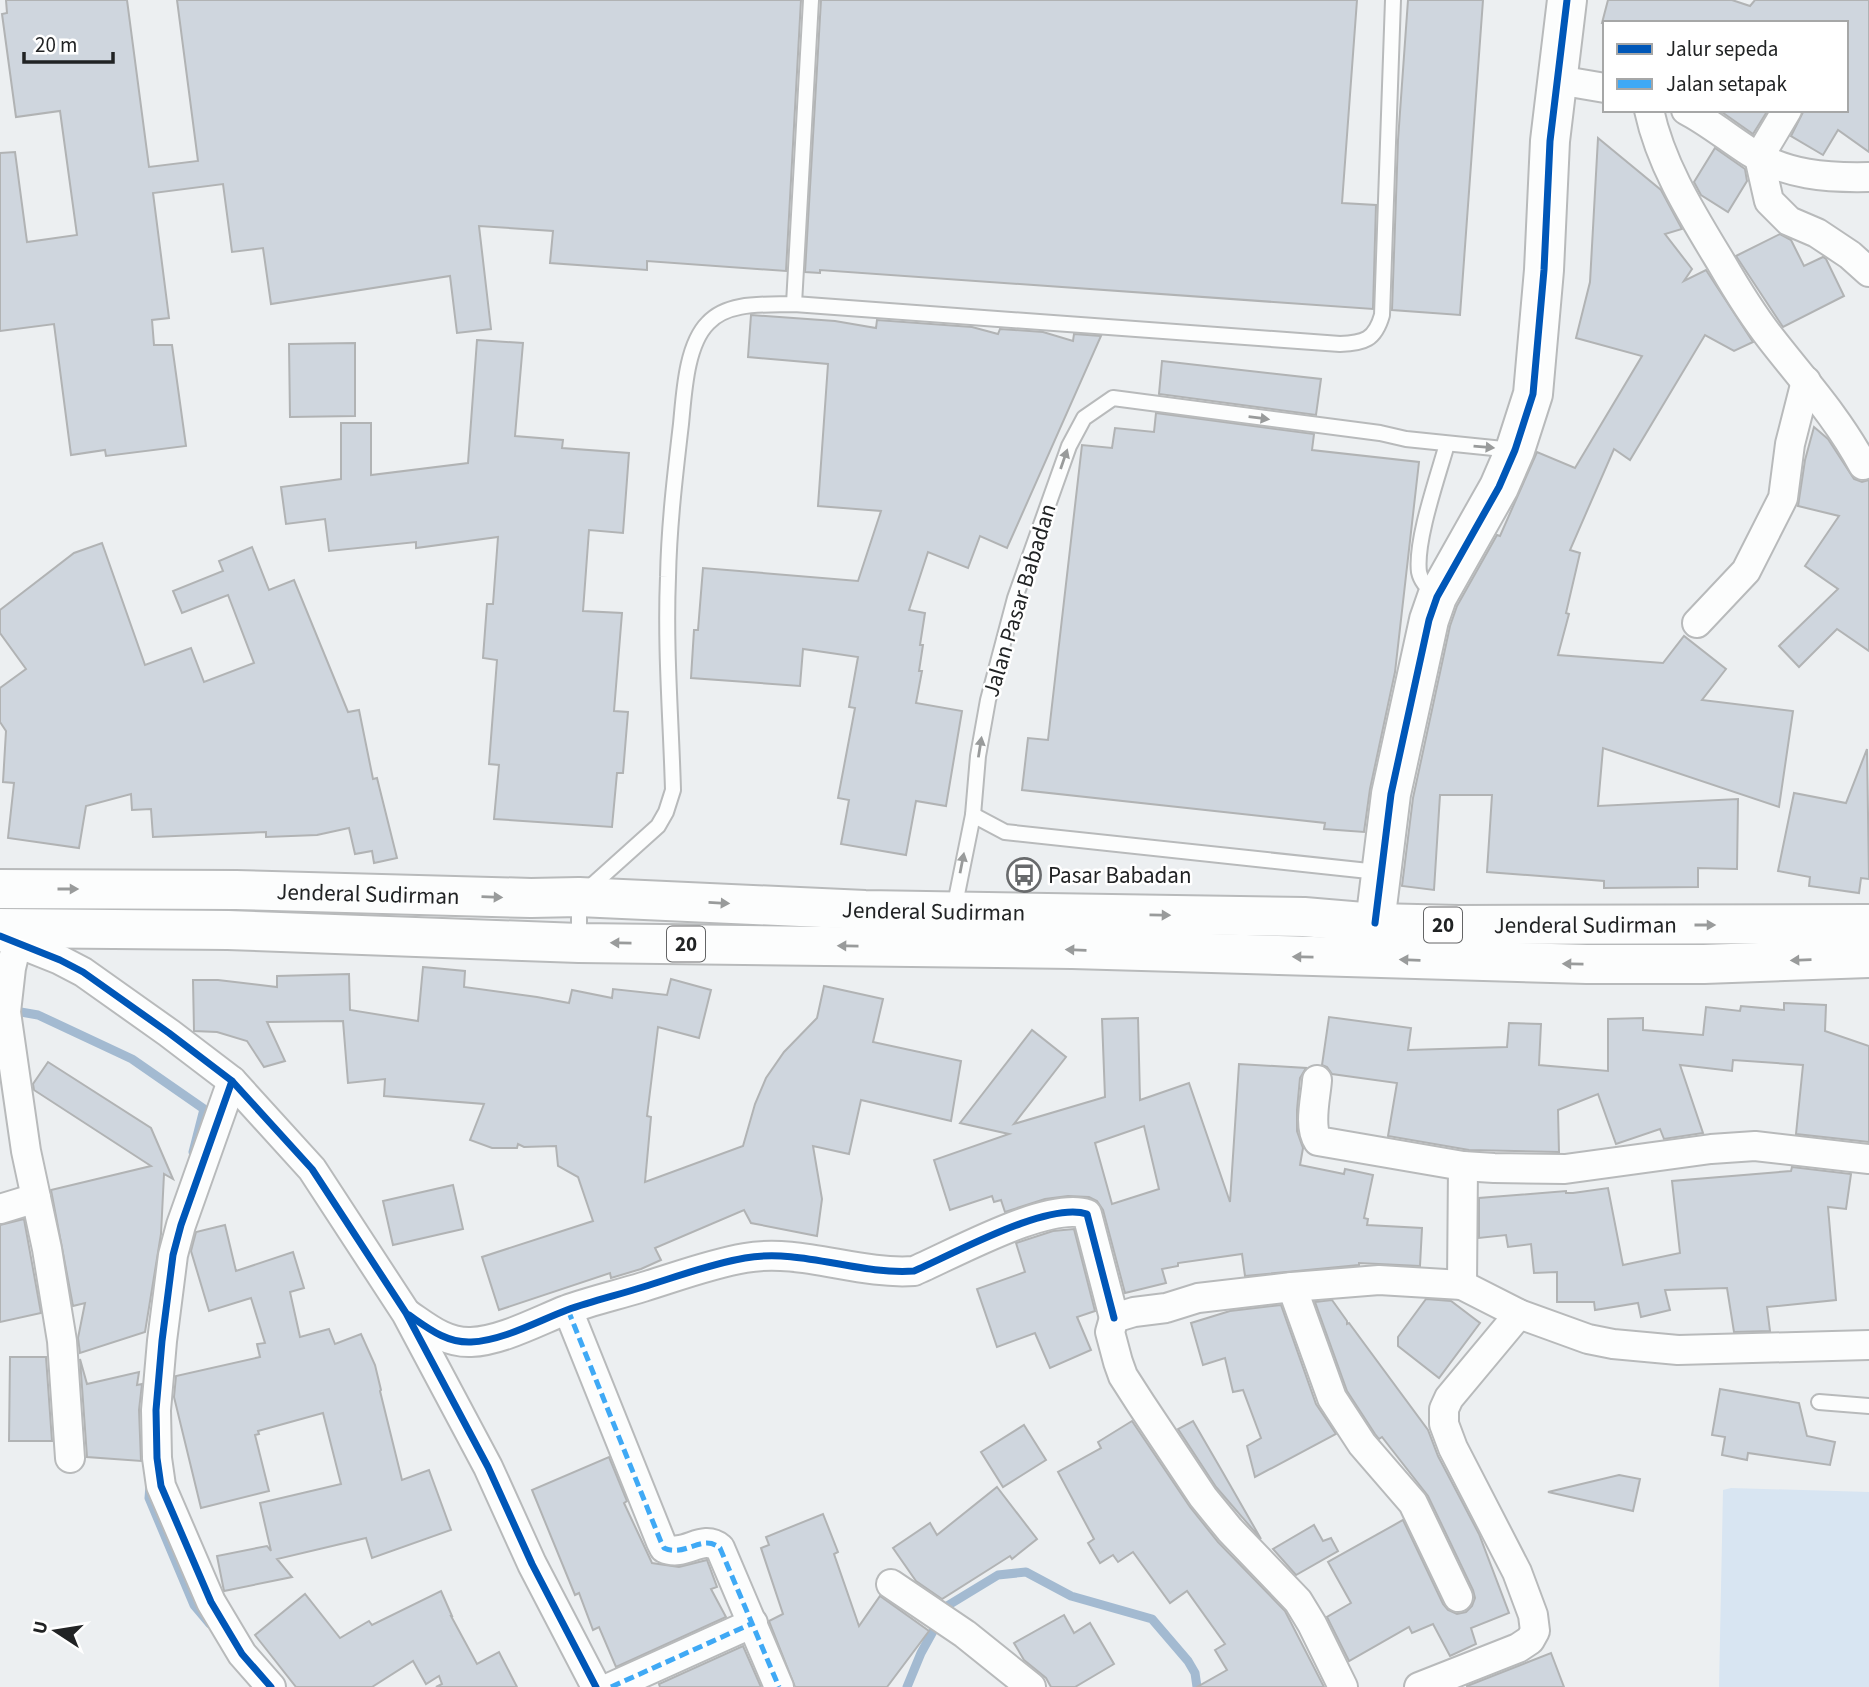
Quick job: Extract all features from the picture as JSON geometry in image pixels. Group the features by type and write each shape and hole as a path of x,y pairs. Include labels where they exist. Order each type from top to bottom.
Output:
{"main road":[{"path":"1374,923 1394,781 1421,653 1437,597 1484,516 1515,450 1533,394 1550,141 1567,0"},
{"name":"Jenderal Sudirman","path":"0,889 236,890 579,897 865,909 1304,917 1374,923 1459,925 1869,924"},
{"name":"Jenderal Sudirman","path":"6,936 228,930 579,943 1072,949 1587,964 1704,964 1869,958"}],"street":[{"path":"1558,80 1603,88"},
{"path":"1649,112 1674,180 1705,236 1770,338 1846,433 1863,465"},
{"path":"1690,112 1759,157 1802,174 1829,178 1869,177"},
{"path":"1786,112 1759,157 1769,201 1789,221 1817,233 1839,247 1869,272"},
{"path":"1697,623 1746,571 1783,498 1790,444 1806,381"},
{"path":"6,936 83,972 170,1032 232,1081 312,1169 406,1313 488,1466 532,1564 596,1687"},
{"path":"6,936 11,968 6,1012 26,1151 62,1340 70,1458"},
{"path":"1317,1080 1313,1128 1314,1137 1318,1141 1463,1166 1564,1169 1711,1149 1755,1146 1869,1159"},
{"path":"232,1081 173,1255 156,1410 157,1458 161,1486 211,1602 242,1654 271,1687"},
{"path":"1462,1285 1463,1166"},
{"path":"0,1209 36,1198"},
{"path":"406,1313 440,1336 471,1342 519,1329 568,1310 684,1274 746,1258 767,1256 892,1272 914,1271 1034,1218 1058,1212 1079,1211 1087,1214 1114,1318 1110,1332 1118,1362 1129,1385 1203,1497 1230,1530 1298,1601 1343,1687"},
{"path":"1114,1318 1134,1312 1166,1308 1198,1298 1379,1280 1462,1285 1520,1314 1588,1339 1642,1348 1731,1350 1869,1345"},
{"path":"1292,1287 1332,1398 1362,1444 1413,1503 1458,1597"},
{"path":"568,1310 660,1542 664,1548 676,1552 708,1542 720,1548 779,1687"},
{"path":"1419,1687 1518,1648 1530,1640 1535,1631 1533,1615 1517,1572 1453,1448 1444,1424 1444,1409 1449,1398 1520,1314"},
{"path":"891,1584 965,1634 1031,1687"},
{"path":"611,1687 753,1623"}],"lane":[{"path":"794,304 811,0"},
{"path":"579,943 579,897 658,826 673,790 667,579 672,500 685,383 695,343 707,323 723,312 746,306 794,304 1340,344 1366,341 1379,327 1382,315 1393,0"},
{"name":"Jalan Pasar Babadan","path":"953,911 974,815 978,756 1000,650 1015,598 1069,446 1084,418 1113,398 1447,444 1515,450"},
{"path":"1437,597 1424,585 1419,574 1419,559 1427,515 1447,444"},
{"path":"974,815 1005,832 1380,872"},
{"path":"1819,1402 1869,1406"}],"shaded area":[{"path":"1731,1488 1869,1492 1869,1687 1719,1687 1723,1490"}],"building":[{"path":"6,0 127,0 149,167 198,161 177,0 801,0 786,271 647,261 647,270 550,263 553,231 479,226 491,329 457,333 450,276 271,304 263,248 232,252 223,184 153,193 169,318 152,320 154,345 172,345 186,446 106,456 105,450 71,455 54,324 0,331 0,153 15,152 27,242 77,235 60,111 16,117 2,14 7,13"},
{"path":"821,0 1357,0 1342,203 1376,205 1373,309 820,270 820,273 805,272"},
{"path":"1408,0 1483,0 1460,315 1392,310 1398,140"},
{"path":"1608,0 1732,0 1750,6 1755,0 1869,0 1869,152 1838,130 1823,155 1791,136 1803,112 1848,112 1848,21 1602,23"},
{"path":"1722,112 1767,112 1753,134"},
{"path":"1598,138 1661,190 1682,229 1665,234 1692,269 1684,281 1706,270 1753,342 1734,351 1705,335 1630,460 1614,449 1570,550 1580,553 1566,613 1569,614 1558,655 1663,663 1684,636 1726,669 1702,700 1793,711 1779,807 1603,748 1598,806 1738,799 1737,869 1698,868 1698,887 1604,888 1604,881 1487,872 1492,795 1440,795 1434,890 1402,886 1413,798 1450,626 1457,606 1497,535 1500,536 1537,452 1575,468 1642,356 1576,338 1590,282"},
{"path":"1715,148 1745,169 1747,181 1728,212 1701,195 1694,182"},
{"path":"1780,234 1791,240 1804,266 1823,257 1826,259 1844,296 1783,327 1736,256"},
{"path":"751,315 835,321 876,328 877,320 972,327 998,334 1000,329 1043,332 1073,341 1074,334 1101,336 1007,548 980,536 968,568 928,552 909,610 925,613 920,645 923,645 919,671 922,671 916,703 962,711 946,806 916,801 906,855 841,844 849,800 838,798 855,708 849,707 858,657 803,649 800,686 691,678 694,630 698,630 703,568 858,581 881,511 818,506 828,364 748,357"},
{"path":"477,340 523,343 515,436 563,440 562,448 629,453 623,533 589,530 583,611 622,613 614,711 628,712 623,773 617,773 612,827 494,819 499,765 489,764 497,660 483,658 487,604 493,604 498,537 416,548 416,542 329,551 325,519 286,524 281,487 341,479 341,423 371,423 371,475 468,463"},
{"path":"355,343 355,416 290,417 289,344"},
{"path":"1162,361 1321,379 1316,415 1159,394"},
{"path":"1156,413 1314,434 1312,450 1419,462 1395,672 1370,789 1364,832 1324,829 1325,823 1022,790 1028,738 1048,740 1082,445 1112,448 1115,428 1154,432"},
{"path":"1814,427 1828,439 1854,479 1862,482 1869,480 1869,651 1837,629 1799,667 1779,646 1838,589 1805,566 1839,516 1798,506 1805,460"},
{"path":"102,543 145,665 191,648 204,682 254,663 228,595 182,613 173,591 223,571 219,561 252,547 269,590 294,580 348,712 359,710 373,779 377,778 397,858 374,863 372,851 355,854 349,828 317,835 266,837 266,832 153,837 151,809 132,810 131,794 86,806 79,848 8,838 14,783 3,782 6,731 0,722 0,688 26,669 0,633 0,610 74,553"},
{"path":"1867,749 1869,879 1861,878 1859,893 1809,886 1810,877 1778,871 1794,793 1846,803"},
{"path":"423,967 465,971 464,987 569,1003 572,990 612,998 613,989 667,995 671,979 711,990 699,1038 658,1027 647,1116 651,1117 645,1182 743,1146 766,1078 784,1052 817,1018 824,986 883,999 873,1042 961,1061 951,1121 861,1100 849,1154 813,1146 822,1199 817,1236 751,1223 744,1210 655,1248 661,1260 641,1269 611,1278 610,1273 499,1310 482,1257 593,1221 578,1177 558,1166 556,1146 524,1147 518,1144 517,1148 492,1148 470,1140 484,1104 384,1096 385,1079 348,1083 343,1021 267,1022 285,1061 264,1067 247,1041 217,1032 194,1031 193,980 277,987 277,976 349,974 350,1010 418,1021"},
{"path":"1784,1003 1826,1005 1825,1031 1869,1046 1869,1142 1796,1134 1803,1065 1733,1060 1732,1071 1680,1065 1703,1133 1664,1139 1660,1129 1616,1144 1598,1094 1558,1110 1559,1152 1469,1150 1388,1136 1397,1083 1332,1074 1322,1065 1329,1017 1411,1028 1408,1050 1507,1047 1509,1023 1541,1024 1539,1065 1608,1071 1608,1019 1643,1018 1643,1030 1703,1035 1706,1007 1740,1011 1741,1006 1784,1010"},
{"path":"1138,1018 1140,1100 1189,1083 1230,1202 1239,1064 1306,1068 1300,1078 1297,1110 1297,1131 1303,1148 1300,1165 1344,1174 1345,1169 1373,1175 1364,1218 1368,1219 1367,1225 1422,1228 1420,1266 1359,1263 1245,1276 1242,1254 1178,1263 1178,1266 1162,1269 1166,1283 1125,1293 1103,1210 1097,1201 1089,1197 1045,1199 1005,1212 1001,1200 994,1202 992,1196 950,1210 934,1160 1009,1134 960,1123 1032,1030 1066,1057 1014,1124 1105,1097 1102,1019","holes":["1144,1126 1159,1189 1112,1204 1095,1143"]},
{"path":"48,1062 151,1128 173,1179 164,1174 161,1234 145,1332 80,1353 78,1338 85,1303 73,1306 51,1190 151,1166 34,1090 33,1084"},
{"path":"1792,1167 1851,1174 1846,1209 1828,1207 1836,1300 1767,1307 1770,1331 1734,1332 1727,1288 1665,1290 1670,1310 1641,1317 1638,1303 1595,1310 1594,1302 1557,1302 1557,1272 1534,1273 1531,1244 1508,1247 1506,1235 1479,1238 1479,1198 1566,1191 1573,1193 1608,1188 1623,1265 1680,1253 1672,1181 1791,1171"},
{"path":"453,1185 463,1229 393,1245 383,1201"},
{"path":"24,1219 41,1313 0,1322 0,1225"},
{"path":"225,1225 236,1271 293,1252 304,1288 290,1292 300,1337 329,1329 335,1344 361,1334 375,1365 402,1480 429,1470 451,1530 372,1558 366,1538 277,1559 292,1577 224,1591 217,1556 267,1546 271,1551 260,1503 341,1484 323,1413 258,1431 259,1434 255,1435 269,1491 201,1508 174,1397 176,1376 260,1357 257,1344 265,1343 251,1298 209,1311 191,1251 196,1232"},
{"path":"1074,1229 1095,1311 1077,1317 1091,1350 1050,1368 1035,1333 997,1347 977,1289 1025,1272 1016,1243 1053,1231"},
{"path":"1426,1299 1451,1301 1480,1323 1439,1378 1398,1346 1398,1337"},
{"path":"1332,1300 1347,1324 1349,1323 1428,1430 1438,1456 1479,1534 1509,1613 1471,1628 1476,1644 1450,1656 1433,1624 1412,1633 1409,1627 1349,1661 1327,1617 1351,1603 1328,1562 1403,1520 1448,1610 1457,1614 1466,1612 1475,1598 1428,1496 1382,1437 1379,1439 1375,1434 1347,1391 1315,1302"},
{"path":"1281,1305 1316,1404 1336,1434 1255,1477 1247,1446 1261,1438 1243,1390 1233,1392 1225,1358 1203,1365 1191,1323 1230,1311"},
{"path":"10,1357 46,1357 52,1441 9,1441"},
{"path":"80,1359 87,1384 139,1372 137,1385 142,1384 139,1410 141,1461 87,1457"},
{"path":"1720,1389 1799,1403 1807,1436 1835,1442 1830,1465 1748,1453 1747,1460 1722,1455 1725,1437 1712,1435"},
{"path":"1132,1421 1190,1507 1218,1542 1285,1611 1324,1687 1197,1687 1227,1670 1215,1650 1225,1644 1187,1591 1170,1603 1133,1552 1118,1562 1113,1555 1100,1563 1088,1543 1094,1539 1058,1472 1101,1448 1098,1442"},
{"path":"1193,1421 1261,1539 1216,1487 1178,1429"},
{"path":"1024,1425 1046,1460 1003,1487 981,1452"},
{"path":"609,1457 627,1501 624,1503 652,1563 679,1567 707,1560 717,1587 711,1589 726,1617 616,1667 599,1627 593,1630 579,1593 575,1595 532,1490"},
{"path":"1619,1475 1640,1479 1633,1511 1548,1492"},
{"path":"997,1487 1037,1539 1012,1559 1010,1556 942,1599 916,1581 893,1548 930,1523 937,1535"},
{"path":"823,1514 838,1552 834,1554 859,1626 880,1596 929,1631 887,1687 795,1687 769,1621 783,1614 761,1548 769,1545 766,1537"},
{"path":"1314,1525 1323,1541 1331,1538 1338,1551 1296,1575 1273,1549"},
{"path":"441,1591 477,1664 499,1652 517,1687 436,1687 442,1684 439,1676 426,1684 413,1661 372,1687 296,1687 255,1635 305,1594 340,1638 369,1621 372,1625"},
{"path":"1064,1615 1074,1633 1090,1623 1114,1664 1075,1687 1051,1687 1046,1678 1024,1660 1014,1643"},
{"path":"743,1646 761,1687 660,1687 659,1684"},
{"path":"1551,1653 1564,1687 1467,1687 1467,1686"}],"waterway":[{"path":"9,1010 38,1015 132,1059 204,1109 193,1152"},
{"path":"150,1485 149,1498 194,1605 210,1624"},
{"path":"907,1687 921,1653 947,1606 998,1575 1026,1572 1071,1596 1152,1619 1188,1661 1195,1673 1197,1687"}],"marked path":[{"path":"568,1310 664,1548 679,1550 707,1543 720,1548 779,1687"},
{"path":"611,1687 753,1623"}],"cycle path":[{"path":"1375,923 1391,794 1429,620 1437,597 1499,487 1515,450 1533,394 1544,270 1550,141 1567,0"},
{"path":"0,936 83,972 169,1033 232,1081 312,1169 406,1313 488,1467 532,1564 596,1687"},
{"path":"232,1081 173,1255 156,1410 157,1458 161,1486 211,1602 242,1654 271,1687"},
{"path":"409,1315 430,1330 453,1340 483,1341 576,1307 706,1267 745,1258 787,1256 871,1269 914,1271 1001,1231 1049,1215 1070,1212 1087,1214 1114,1318"}],"place":[{"name":"Pasar Babadan","path":"1024,875"}]}
